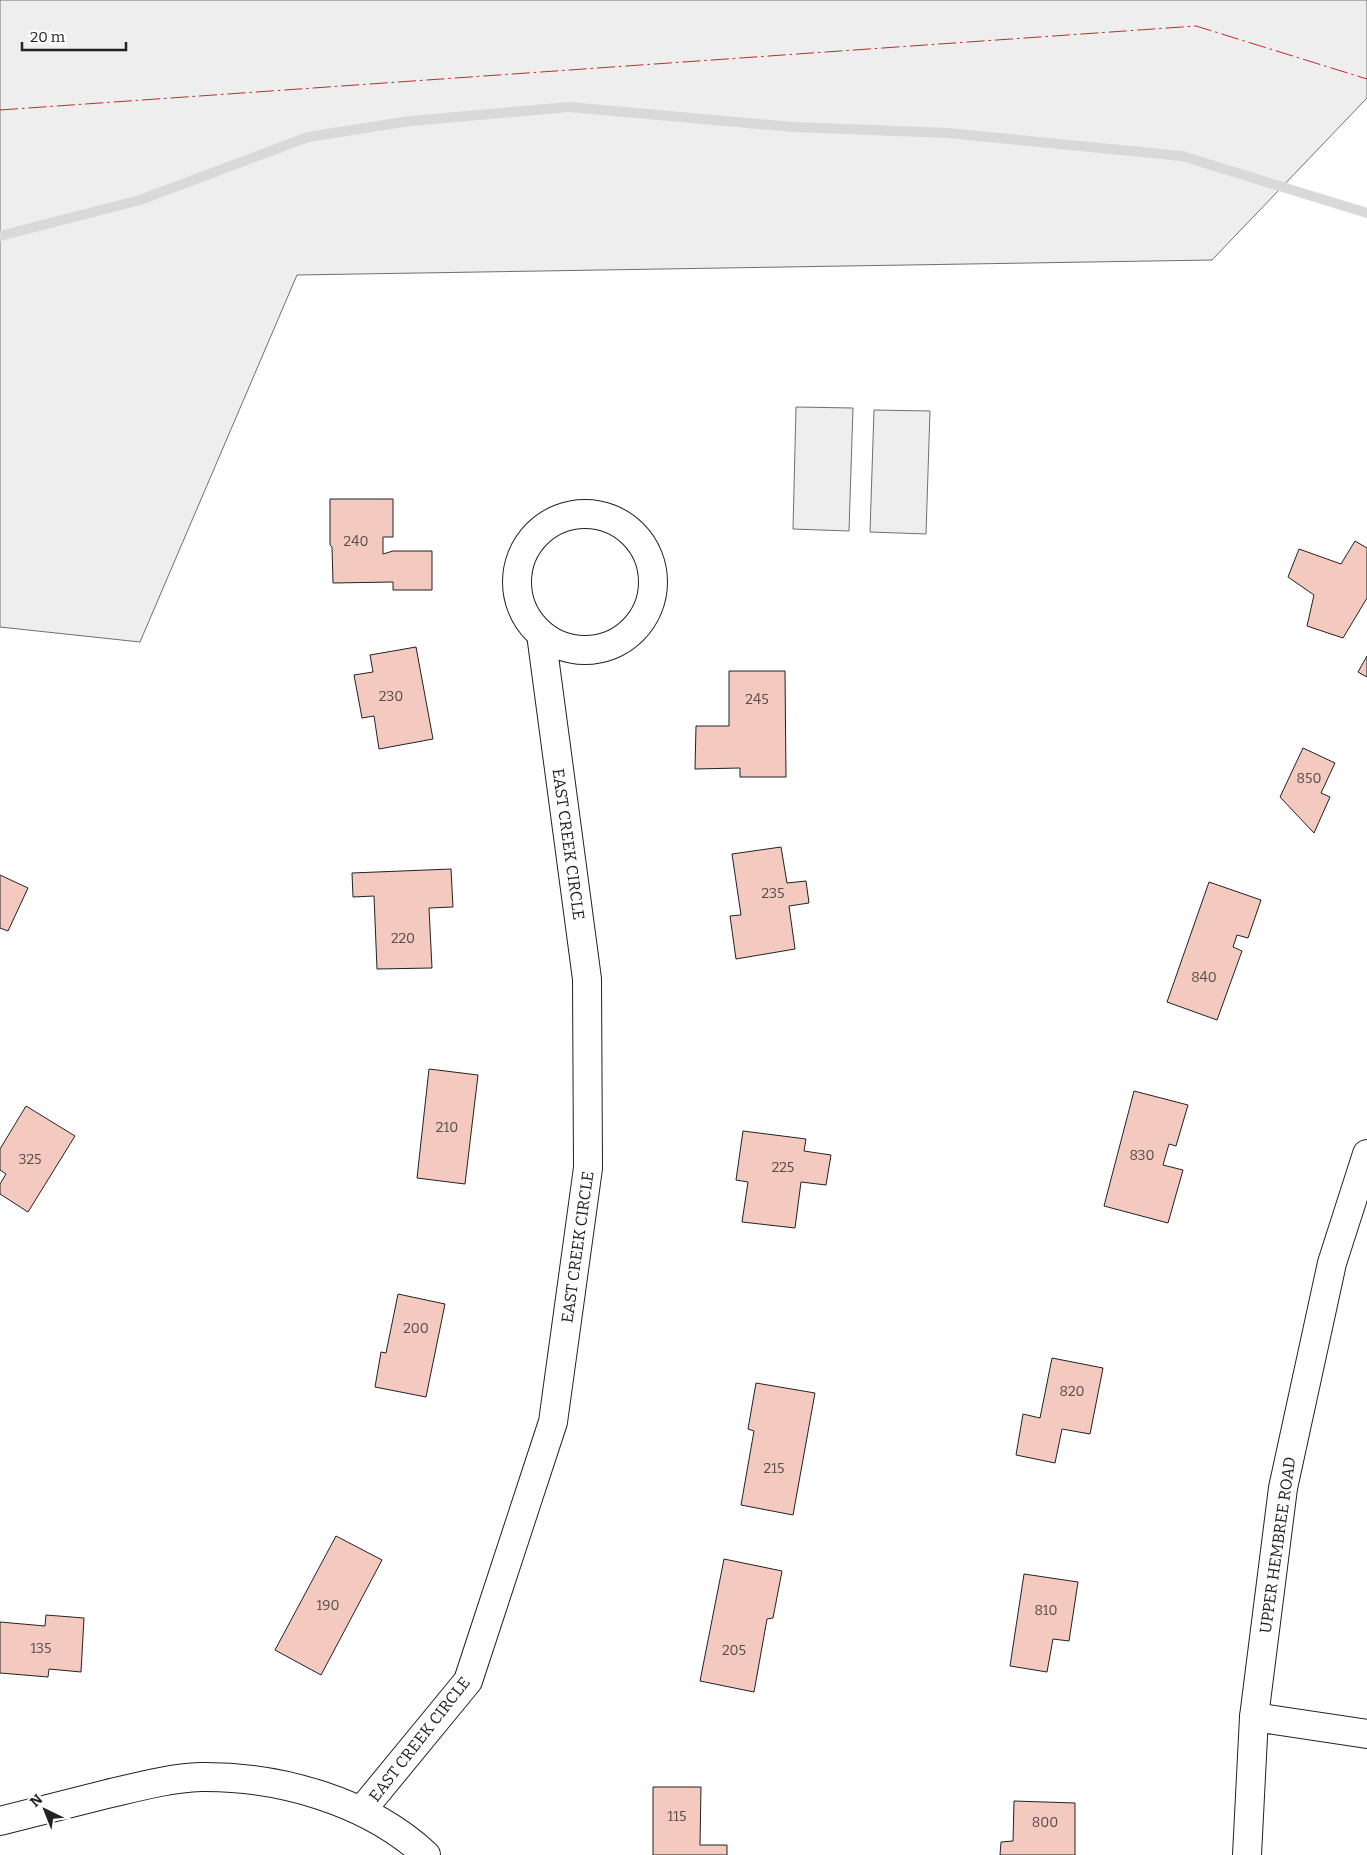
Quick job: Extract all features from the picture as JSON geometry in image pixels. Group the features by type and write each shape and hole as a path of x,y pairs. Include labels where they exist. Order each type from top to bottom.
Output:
{"street":[{"path":"582,514 604,516 626,526 642,542 651,562 654,584 649,605 639,624 622,639 595,649 581,650 559,646 541,634 526,616 518,595 517,571 525,549 539,531 558,518 582,514"},
{"name":"EAST CREEK CIRCLE","path":"362,1810 468,1681 553,1422 588,1168 588,979 541,634"},
{"name":"UPPER HEMBREE ROAD","path":"1247,1855 1254,1717 1283,1488 1332,1263 1367,1154"},
{"path":"1254,1717 1367,1734"},
{"path":"0,1821 144,1785 200,1777 280,1784 362,1810 414,1844 426,1855"}],"shaded area":[{"path":"0,0 1367,0 1367,98 1212,260 297,275 140,642 0,627"},
{"path":"796,407 853,408 849,531 793,529"},
{"path":"874,410 930,411 926,534 870,532"}],"building":[{"path":"330,499 393,499 393,537 383,537 383,554 393,551 432,551 432,590 393,590 393,582 333,583 332,547 330,545"},
{"path":"1355,541 1367,548 1367,598 1343,638 1307,626 1314,595 1288,577 1299,549 1341,564"},
{"path":"416,647 433,739 379,749 374,716 362,718 354,675 373,672 370,655"},
{"path":"1367,656 1367,677 1358,672"},
{"path":"729,671 785,671 786,777 740,777 740,768 695,769 696,726 729,726"},
{"path":"1303,748 1335,763 1321,793 1330,797 1314,833 1280,797"},
{"path":"781,847 787,883 806,881 809,903 789,906 795,949 736,959 730,916 741,915 732,854"},
{"path":"451,869 453,907 429,908 432,968 377,969 374,896 353,897 352,873"},
{"path":"0,875 28,888 8,931 0,928"},
{"path":"1209,882 1261,900 1248,938 1237,935 1233,947 1242,951 1217,1020 1167,1002"},
{"path":"429,1069 478,1075 465,1184 417,1178"},
{"path":"1134,1091 1188,1105 1176,1146 1169,1144 1163,1165 1183,1170 1168,1223 1104,1206"},
{"path":"26,1106 75,1136 28,1212 0,1194 0,1184 6,1174 0,1170 0,1149"},
{"path":"743,1131 806,1139 804,1151 831,1155 826,1185 801,1182 795,1228 742,1222 748,1182 736,1180"},
{"path":"398,1294 445,1304 426,1397 375,1387 381,1352 386,1353"},
{"path":"1052,1358 1103,1368 1090,1434 1062,1429 1055,1463 1016,1455 1023,1414 1040,1418"},
{"path":"756,1383 815,1393 793,1515 741,1505 754,1431 748,1429"},
{"path":"336,1536 382,1560 321,1675 275,1650"},
{"path":"724,1559 782,1571 773,1618 767,1619 754,1692 700,1681"},
{"path":"1024,1574 1078,1582 1069,1641 1053,1639 1047,1672 1010,1666"},
{"path":"46,1615 84,1618 81,1672 49,1669 48,1677 0,1673 0,1622 45,1626"},
{"path":"653,1787 701,1787 700,1845 727,1845 727,1855 653,1855"},
{"path":"1014,1801 1075,1803 1075,1855 1000,1855 1001,1842 1013,1841"}],"waterway":[{"path":"0,236 140,200 308,137 410,121 569,107 793,127 948,133 1182,156 1367,213"}],"power":[{"path":"0,110 1196,26 1367,79"}]}
